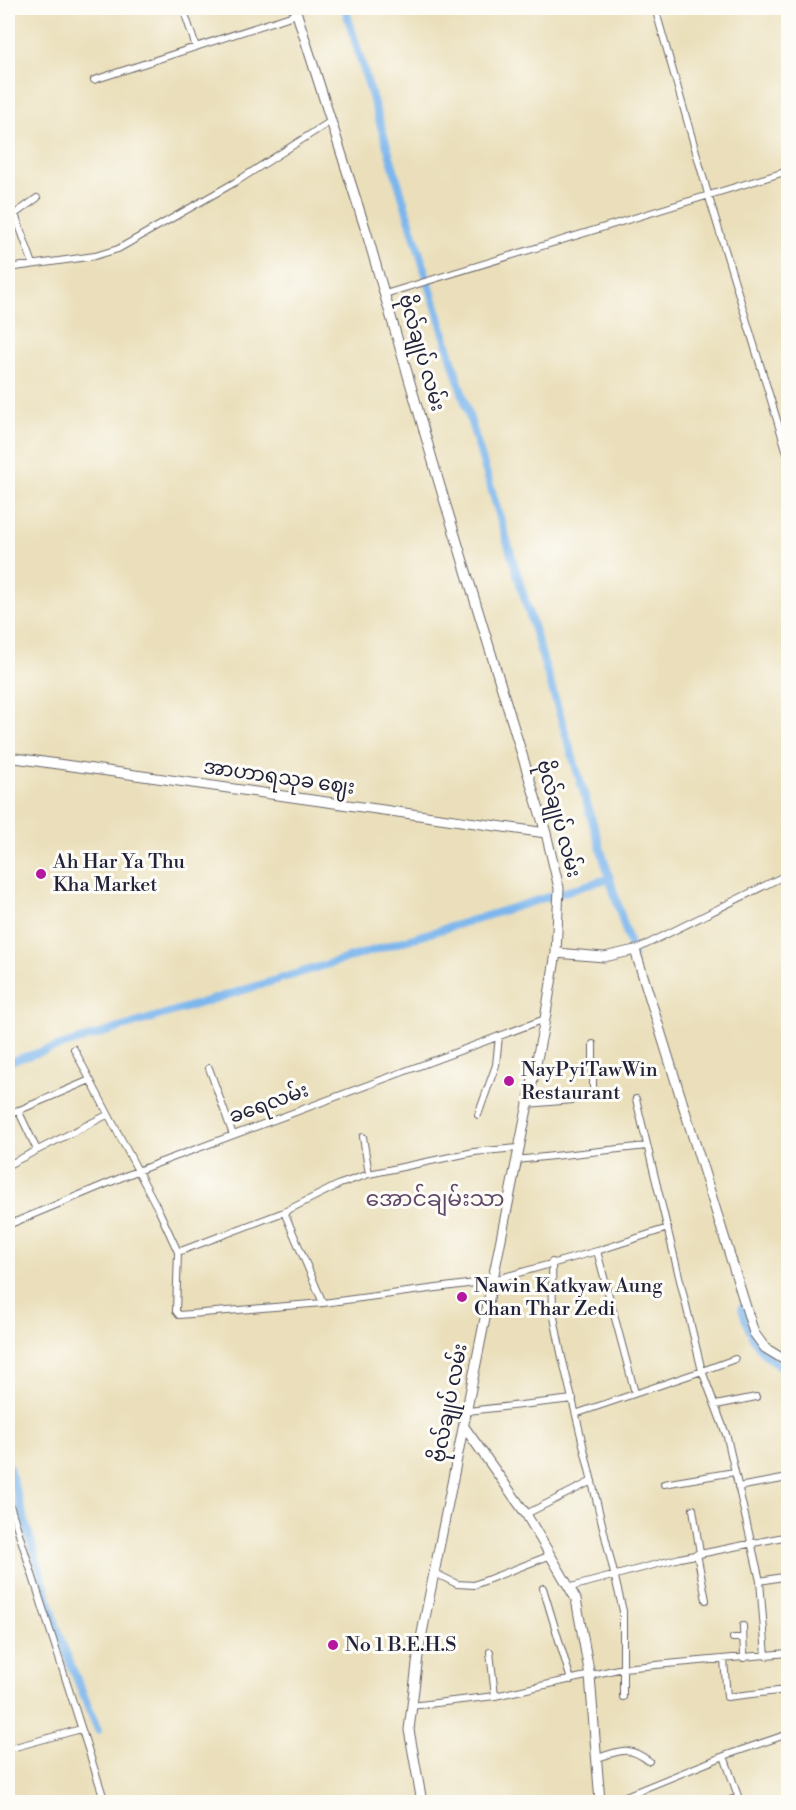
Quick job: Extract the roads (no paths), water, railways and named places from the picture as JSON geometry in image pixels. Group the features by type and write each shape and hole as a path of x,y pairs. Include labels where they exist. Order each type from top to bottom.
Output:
{"main road":[{"name":"ဗိုလ်ချုပ် လမ်း","path":"296,11 385,294 546,833 559,888 556,903 556,953 545,1019 490,1281 465,1428 419,1648 409,1730 422,1803"},
{"name":"အာဟာရသုခ ဈေး","path":"8,757 546,833"},
{"path":"556,953 604,957 633,951 754,1333 765,1348 789,1362"},
{"path":"465,1428 526,1514 576,1599 590,1676 600,1803"}],"street":[{"path":"183,8 196,47"},
{"path":"655,8 708,194 789,456"},
{"path":"94,80 296,11"},
{"path":"8,268 96,256 128,244 239,180 331,121"},
{"path":"385,294 789,171"},
{"path":"33,264 15,214 37,198"},
{"path":"633,951 789,874"},
{"name":"ခရေလမ်း","path":"8,1225 137,1171 545,1019"},
{"path":"478,1115 496,1065 499,1036"},
{"path":"527,1104 573,1100 593,1094 593,1044"},
{"path":"74,1049 178,1252 176,1311 179,1315 323,1303 490,1281 668,1228"},
{"path":"209,1068 233,1135"},
{"path":"8,1115 90,1080"},
{"path":"636,1100 702,1371 727,1437 760,1581 766,1656"},
{"path":"18,1110 37,1150"},
{"path":"8,1165 107,1115"},
{"path":"363,1137 369,1174"},
{"path":"515,1160 647,1146"},
{"path":"178,1252 284,1212 340,1184 369,1174 474,1152 518,1148"},
{"path":"284,1212 323,1303"},
{"path":"597,1251 635,1393"},
{"path":"552,1262 553,1312 616,1573 623,1611 623,1697"},
{"path":"578,1413 735,1359"},
{"path":"716,1405 756,1397"},
{"path":"468,1411 573,1399"},
{"path":"664,1484 734,1472"},
{"path":"738,1487 789,1478"},
{"path":"526,1514 592,1481"},
{"path":"8,1499 10,1514 105,1803"},
{"path":"693,1509 706,1600"},
{"path":"571,1587 616,1573 698,1553 789,1536"},
{"path":"435,1572 457,1584 474,1585 551,1555"},
{"path":"760,1581 789,1576"},
{"path":"543,1588 571,1680"},
{"path":"743,1626 744,1658"},
{"path":"733,1638 743,1638"},
{"path":"490,1652 495,1696"},
{"path":"411,1706 495,1696 623,1668 789,1653"},
{"path":"724,1660 727,1696 786,1690"},
{"path":"8,1749 81,1729"},
{"path":"611,1803 724,1756 789,1734"},
{"path":"597,1758 624,1750 635,1751 650,1761"},
{"path":"724,1756 739,1800 725,1803"}],"waterway":[{"path":"345,8 633,955"},
{"path":"8,1062 610,878"},
{"path":"742,1308 753,1338 763,1352 788,1371"},
{"path":"8,1465 61,1641 98,1730"}],"place":[{"name":"Ah Har Ya Thu Kha Market","path":"41,874"},
{"name":"NayPyiTawWin Restaurant","path":"509,1081"},
{"name":"Nawin Katkyaw Aung Chan Thar Zedi","path":"462,1297"},
{"name":"No 1 B.E.H.S","path":"333,1645"}],"district":[{"name":"အောင်ချမ်းသာ","path":"435,1199"}]}
